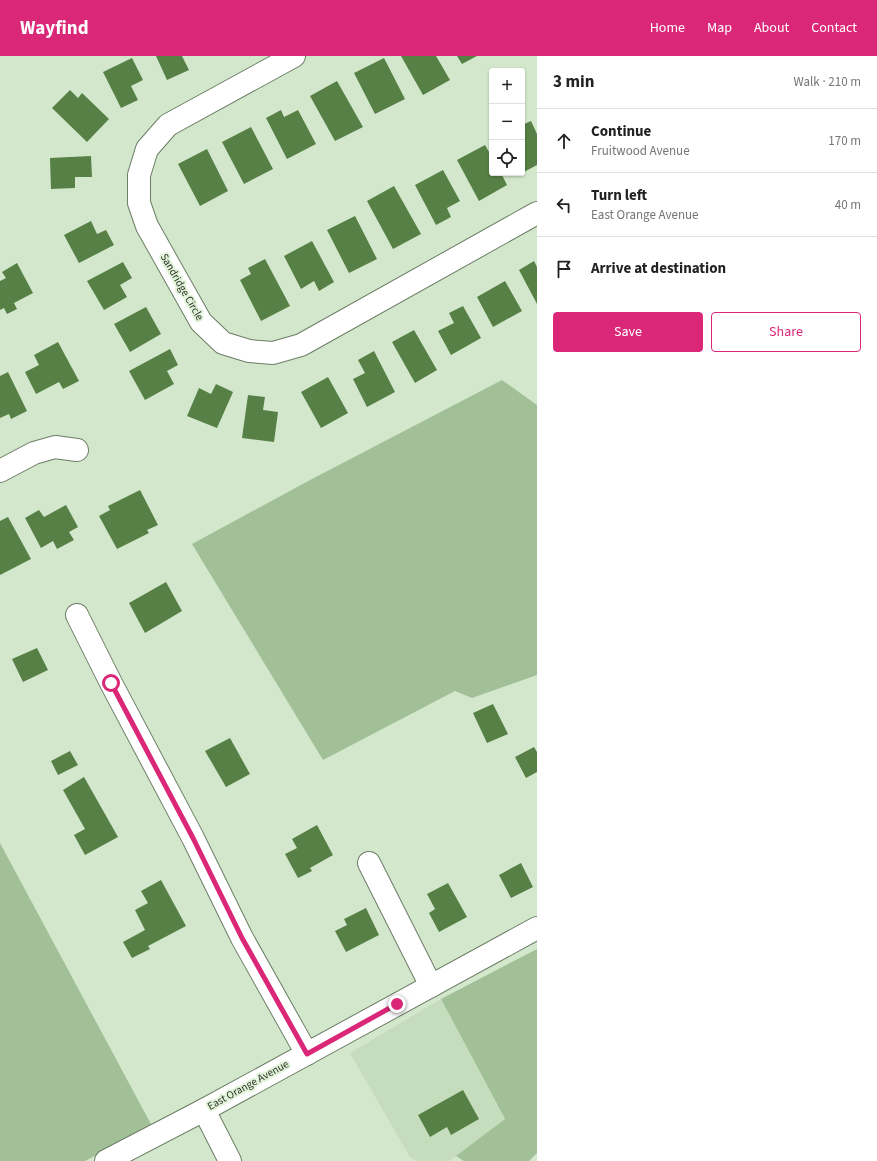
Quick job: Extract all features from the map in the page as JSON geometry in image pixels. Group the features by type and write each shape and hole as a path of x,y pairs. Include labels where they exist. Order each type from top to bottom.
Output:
{"street":[{"name":"Sandridge Circle","path":"294,56 168,125 147,149 139,175 139,203 147,226 201,322 223,343 249,351 273,353 301,345 537,213"},
{"path":"0,471 34,453 55,447 77,450"},
{"path":"78,615 111,683 193,838 242,938 307,1054"},
{"path":"369,863 431,986"},
{"name":"East Orange Avenue","path":"106,1161 204,1110 537,928"},
{"path":"204,1110 230,1161"}],"shaded area":[{"path":"502,380 537,405 537,675 472,698 455,691 323,760 192,544 312,479"},
{"path":"0,843 152,1126 85,1161 0,1161"},
{"path":"537,949 537,1153 529,1161 464,1161 456,1156 505,1119 441,999"},
{"path":"441,999 505,1120 449,1161 417,1161 410,1157 350,1053"}],"building":[{"path":"156,56 182,56 189,70 167,80"},
{"path":"401,56 436,56 450,80 423,95"},
{"path":"457,56 477,56 462,64"},
{"path":"132,58 143,80 131,86 138,100 121,108 103,72"},
{"path":"384,58 405,99 375,114 354,73"},
{"path":"337,81 363,127 335,141 310,96"},
{"path":"70,90 78,98 82,93 109,119 87,142 52,108"},
{"path":"281,110 284,117 298,110 316,144 287,159 266,118"},
{"path":"531,121 537,134 537,165 525,171 525,140 525,124"},
{"path":"251,127 273,169 244,184 222,142"},
{"path":"485,145 489,152 489,176 502,176 507,185 479,201 457,160"},
{"path":"207,149 228,191 200,206 178,164"},
{"path":"91,156 92,177 75,177 75,188 51,189 50,158"},
{"path":"443,170 460,201 447,208 451,217 436,225 415,185"},
{"path":"394,186 421,234 393,249 367,201"},
{"path":"355,216 377,259 349,273 327,230"},
{"path":"91,221 97,234 106,230 114,245 79,263 64,235"},
{"path":"312,241 334,282 319,291 314,281 301,289 284,256"},
{"path":"265,259 290,306 261,321 240,280 251,274 248,268"},
{"path":"534,261 537,267 537,304 519,270"},
{"path":"123,262 132,278 120,285 127,297 104,310 87,281"},
{"path":"17,263 33,293 14,303 17,309 7,314 4,308 0,310 0,281 6,278 2,272"},
{"path":"505,281 522,311 493,327 477,297"},
{"path":"463,306 481,338 451,355 438,331 454,323 449,313"},
{"path":"146,307 161,334 130,352 114,324"},
{"path":"414,330 437,370 415,383 392,342"},
{"path":"58,342 79,381 63,389 59,382 36,394 25,372 39,365 34,355"},
{"path":"170,349 178,365 167,371 174,384 145,400 129,371"},
{"path":"374,351 395,392 367,407 353,379 365,373 358,360"},
{"path":"8,372 27,411 11,419 9,414 0,418 0,376"},
{"path":"328,377 348,413 321,428 301,392"},
{"path":"216,384 233,392 217,428 187,416 199,388 211,394"},
{"path":"248,395 265,397 263,410 278,412 274,442 242,438"},
{"path":"140,490 158,525 147,530 149,533 117,549 99,516 110,510 108,506"},
{"path":"66,505 78,527 69,532 74,540 57,549 53,541 41,548 25,518 39,510 44,517"},
{"path":"8,517 31,559 0,575 0,521"},
{"path":"166,582 182,611 145,633 129,603"},
{"path":"37,648 48,670 23,682 12,659"},
{"path":"493,704 508,734 487,743 473,713"},
{"path":"230,738 250,774 226,787 205,751"},
{"path":"534,747 537,752 537,772 526,778 515,757"},
{"path":"70,751 78,765 58,775 51,761"},
{"path":"84,777 118,837 85,855 74,835 85,829 63,790"},
{"path":"317,825 333,855 310,868 312,871 298,878 285,854 297,848 292,839"},
{"path":"521,863 533,887 511,898 499,875"},
{"path":"161,880 186,926 148,946 150,949 132,958 123,942 145,930 135,910 148,903 141,891"},
{"path":"448,883 467,917 439,932 429,913 435,909 427,894"},
{"path":"366,908 379,935 346,952 335,931 347,925 344,919"},
{"path":"463,1090 479,1119 451,1135 447,1127 430,1137 418,1115"}],"route":[{"path":"111,683 193,838 242,938 307,1054 397,1004"}]}
